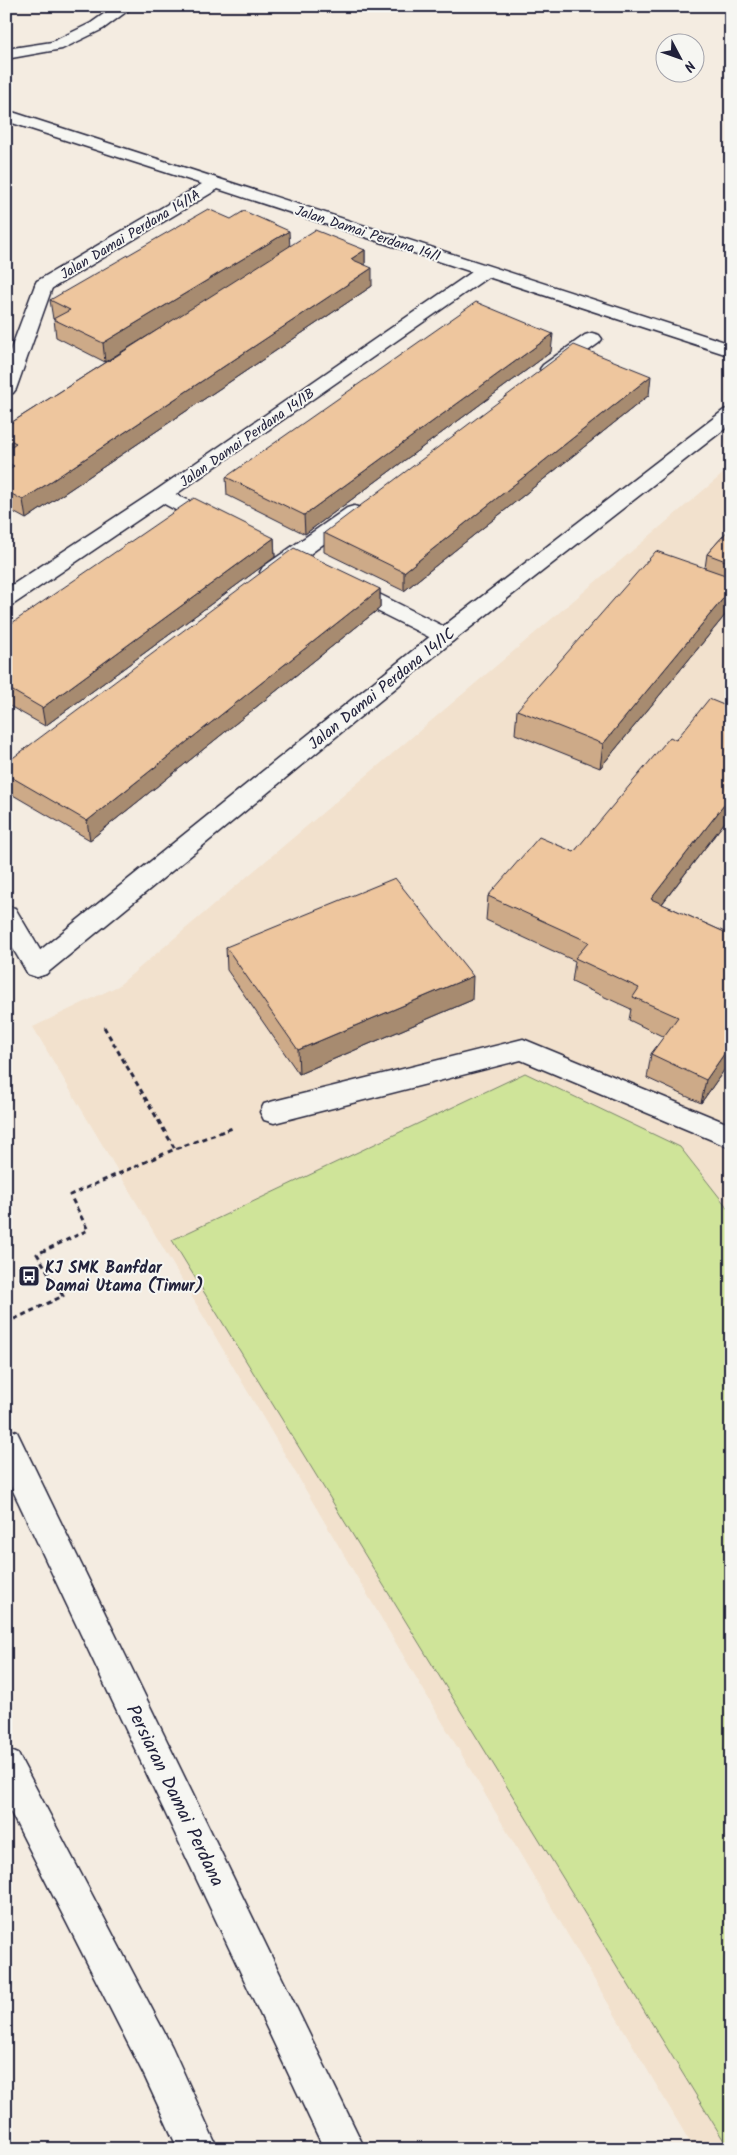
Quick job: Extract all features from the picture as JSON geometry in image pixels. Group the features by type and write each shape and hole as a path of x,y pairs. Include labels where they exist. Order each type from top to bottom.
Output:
{"street":[{"path":"6,54 56,46 97,26 126,6"},
{"name":"Jalan Damai Perdana 14/1","path":"6,115 485,272 731,350"},
{"name":"Jalan Damai Perdana 14/1A","path":"6,389 44,285 215,184"},
{"name":"Jalan Damai Perdana 14/1B","path":"6,599 162,496 485,272"},
{"path":"536,380 592,340"},
{"name":"Jalan Damai Perdana 14/1C","path":"6,915 37,967 445,636 731,414"},
{"path":"162,496 238,533"},
{"path":"258,582 369,501"},
{"path":"333,580 445,636"},
{"path":"274,1112 523,1049 731,1137"},
{"name":"Persiaran Damai Perdana","path":"6,1442 345,2149"},
{"path":"6,1766 154,2052 198,2149"}],"path":[{"path":"104,1027 175,1149"},
{"path":"6,1323 63,1296 37,1254 88,1230 70,1195 175,1149 274,1112"}],"shaded area":[{"path":"731,467 731,2149 694,2149 33,1027 118,986"}],"green space":[{"path":"525,1073 680,1147 731,1212 731,2149 729,2149 172,1240"}],"building":[{"path":"208,209 231,219 244,211 289,231 103,343 53,319 70,310 50,300"},
{"path":"315,230 365,250 351,259 372,268 23,500 6,491 6,471 14,466 6,462 6,450 16,443 6,438 6,426"},
{"path":"476,302 553,334 304,515 226,477"},
{"path":"574,345 651,376 404,572 324,533"},
{"path":"194,498 274,538 42,708 6,687 6,627"},
{"path":"731,527 731,563 707,554"},
{"path":"294,548 380,589 87,821 6,774 6,763"},
{"path":"656,551 731,577 731,589 603,744 517,710"},
{"path":"709,699 731,708 731,796 651,899 731,935 731,1044 706,1080 651,1054 678,1017 633,997 639,988 575,958 589,942 488,896 539,837 574,852 670,737 676,740"},
{"path":"395,878 473,976 298,1050 226,947"}],"place":[{"name":"KJ SMK Banfdar Damai Utama (Timur)","path":"29,1276"}]}
